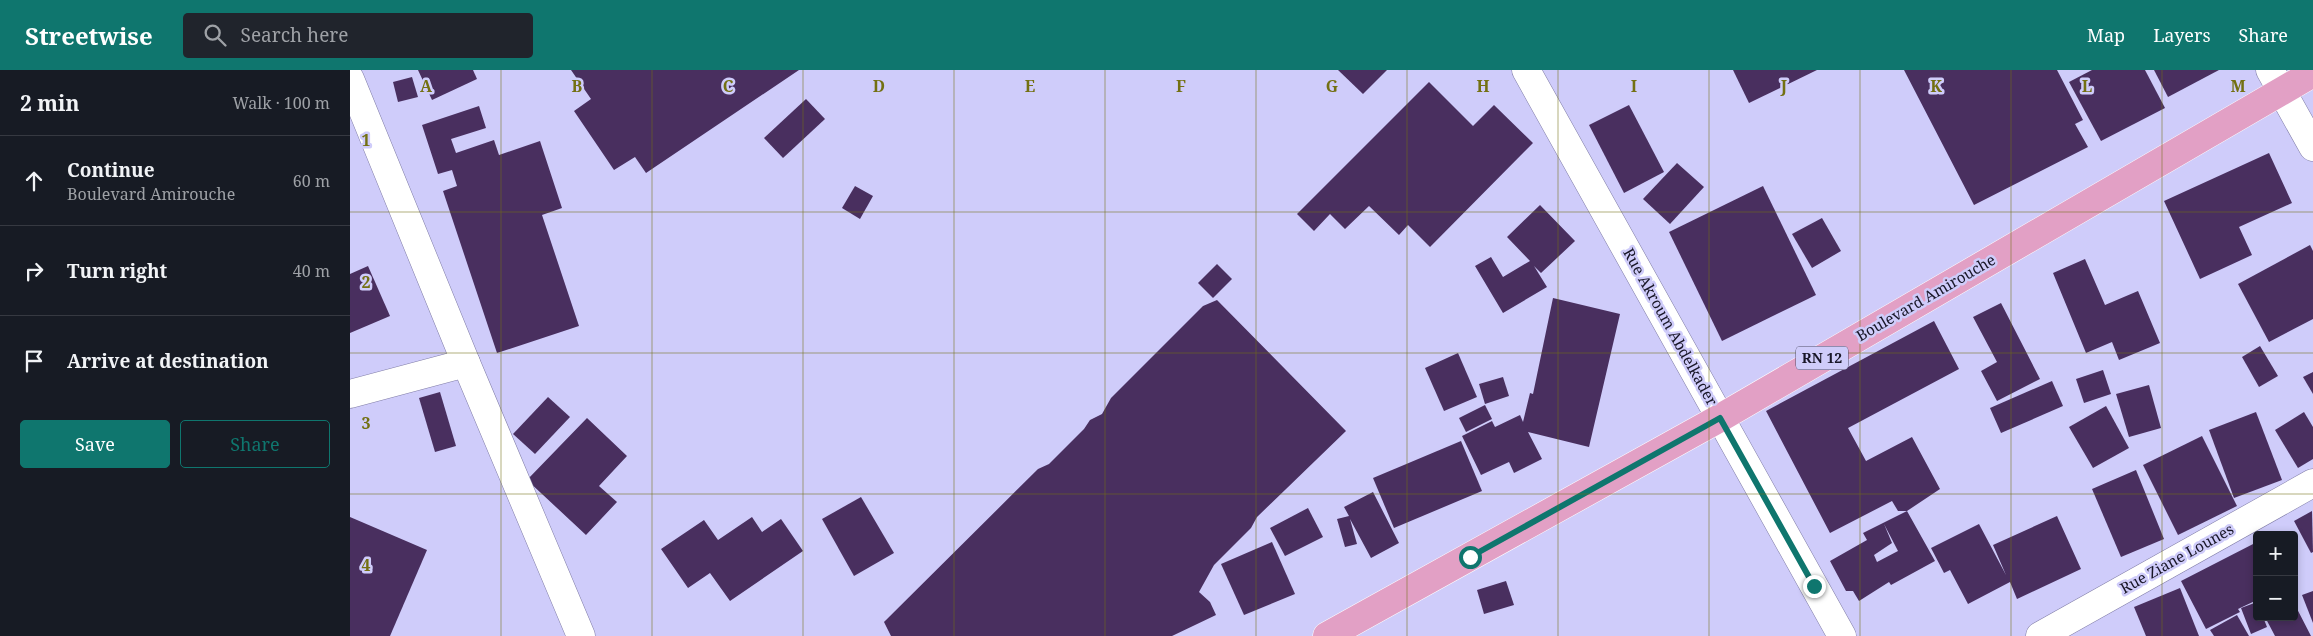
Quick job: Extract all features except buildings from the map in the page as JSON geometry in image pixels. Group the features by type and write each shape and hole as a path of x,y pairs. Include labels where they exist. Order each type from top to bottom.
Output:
{"main road":[{"name":"Boulevard Amirouche","path":"1327,636 1720,418 2276,80 2313,73"}],"street":[{"name":"Rue Akroum Abdelkader","path":"1526,70 1842,636"},
{"path":"350,79 466,363 581,636"},
{"path":"2276,80 2313,147"},
{"path":"350,394 466,363"},
{"name":"Rue Ziane Lounes","path":"2040,636 2313,483"}],"route":[{"path":"1470,557 1720,418 1814,586"}]}
